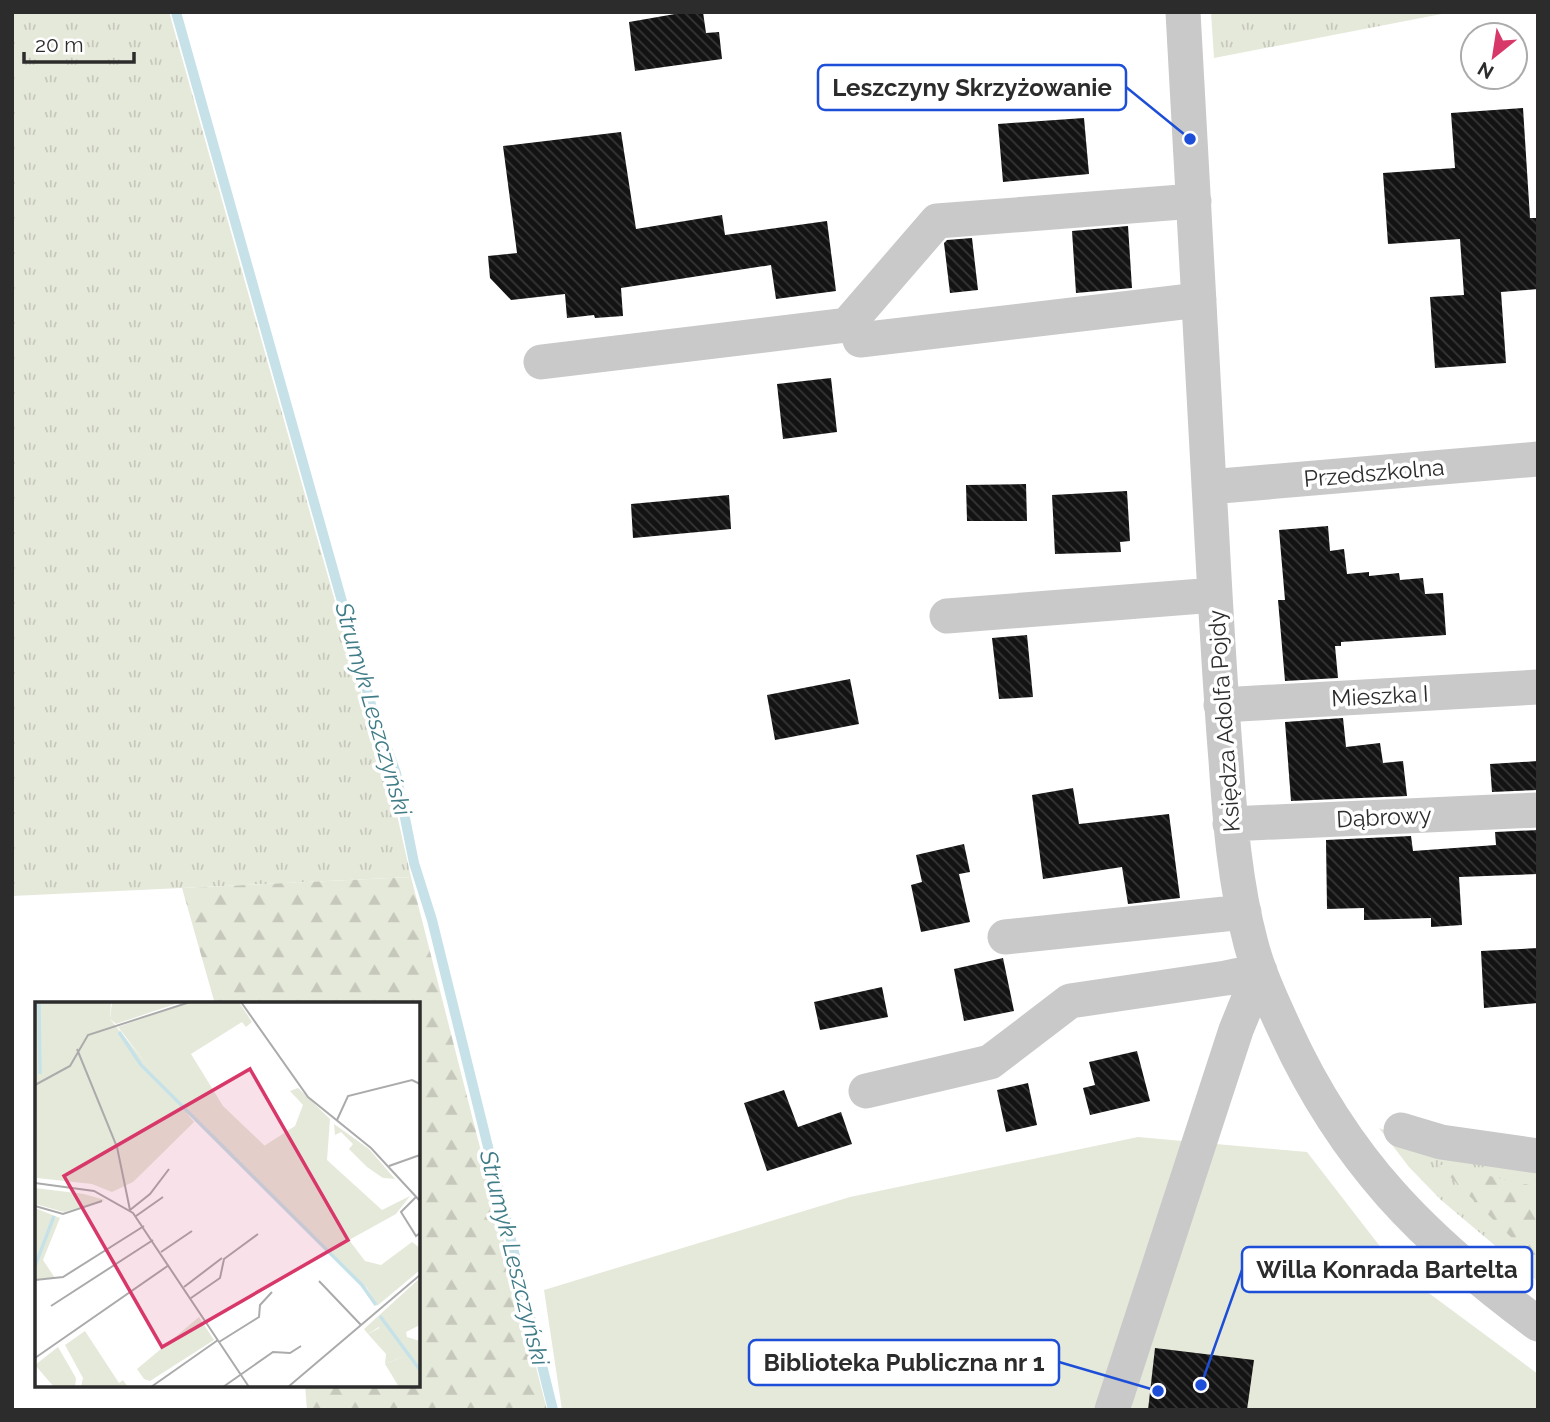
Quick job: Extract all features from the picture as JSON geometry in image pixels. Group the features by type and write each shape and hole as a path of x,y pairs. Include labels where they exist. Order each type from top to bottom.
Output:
{"street":[{"name":"Księdza Adolfa Pojdy","path":"1183,12 1221,705 1230,824 1244,912 1260,971 1297,1056 1350,1145 1413,1221 1538,1324"},
{"path":"541,362 847,325 937,221 1194,201"},
{"path":"860,340 1199,300"},
{"name":"Przedszkolna","path":"1209,487 1538,459"},
{"path":"947,615 1215,595"},
{"name":"Mieszka I","path":"1221,705 1538,687"},
{"name":"Dąbrowy","path":"1230,824 1538,810"},
{"path":"1005,937 1244,912"},
{"path":"866,1091 990,1062 1070,1001 1260,971"},
{"path":"1112,1410 1236,1030 1260,971"},
{"path":"1402,1130 1441,1142 1538,1156"}],"green space":[{"path":"12,12 169,12 365,708 393,797 411,877 12,896"},
{"path":"1211,12 1452,12 1214,58"},
{"path":"411,877 547,1410 307,1410 305,1387 420,1387 420,1002 214,1002 182,888"},
{"path":"1379,1128 1409,1140 1538,1168 1538,1282 1441,1200 1409,1167"},
{"path":"1138,1137 1307,1152 1399,1271 1538,1374 1538,1410 562,1410 544,1290 850,1197"},
{"path":"1437,1164 1538,1187 1538,1264"}],"building":[{"path":"674,12 703,12 706,33 719,32 722,59 635,71 629,22 675,14"},
{"path":"1523,108 1530,218 1538,218 1538,289 1501,292 1506,363 1435,368 1430,297 1464,295 1460,239 1388,244 1383,173 1455,168 1451,113"},
{"path":"1084,118 1089,174 1003,182 998,124"},
{"path":"621,132 636,229 722,215 725,235 827,221 836,291 776,299 771,265 621,288 623,316 567,318 565,294 511,300 490,278 488,256 517,253 503,146"},
{"path":"1128,226 1132,288 1076,293 1072,231"},
{"path":"972,238 978,290 950,293 944,243 947,240"},
{"path":"831,378 837,432 783,439 777,384"},
{"path":"1026,484 1027,521 967,521 966,485"},
{"path":"1127,491 1130,541 1120,542 1121,552 1055,554 1052,495"},
{"path":"729,495 731,529 633,538 631,504"},
{"path":"1328,526 1330,551 1344,549 1347,574 1369,572 1369,576 1399,573 1400,580 1423,578 1425,594 1443,593 1446,635 1341,642 1341,646 1335,646 1338,678 1285,681 1278,600 1285,600 1279,530"},
{"path":"1027,635 1033,697 999,699 992,638"},
{"path":"850,679 859,724 775,740 767,695"},
{"path":"1343,718 1346,747 1380,743 1383,763 1403,761 1407,796 1291,801 1285,722"},
{"path":"1538,761 1538,790 1492,792 1490,764"},
{"path":"1073,788 1079,824 1169,814 1180,898 1128,904 1122,867 1043,879 1032,795"},
{"path":"1538,830 1538,874 1459,877 1462,925 1431,927 1431,918 1364,920 1364,908 1327,909 1326,840 1411,836 1413,851 1496,845 1495,832"},
{"path":"964,844 970,872 959,874 970,922 921,932 911,885 922,882 916,855"},
{"path":"1538,948 1538,1003 1484,1008 1481,951"},
{"path":"1003,958 1014,1011 964,1021 954,969"},
{"path":"882,987 888,1017 820,1030 814,1002"},
{"path":"1137,1051 1150,1101 1090,1115 1083,1088 1095,1085 1089,1062"},
{"path":"1028,1083 1037,1125 1006,1132 997,1090"},
{"path":"784,1090 798,1127 841,1112 852,1144 767,1171 744,1103"},
{"path":"1155,1348 1254,1360 1247,1410 1148,1410"}],"waterway":[{"name":"Strumyk Leszczyński","path":"176,12 372,708 396,773 414,863 432,920 553,1410"}],"place":[{"name":"Leszczyny Skrzyżowanie","path":"1190,139"},
{"name":"Willa Konrada Bartelta","path":"1201,1385"},
{"name":"Biblioteka Publiczna nr 1","path":"1158,1391"}]}
